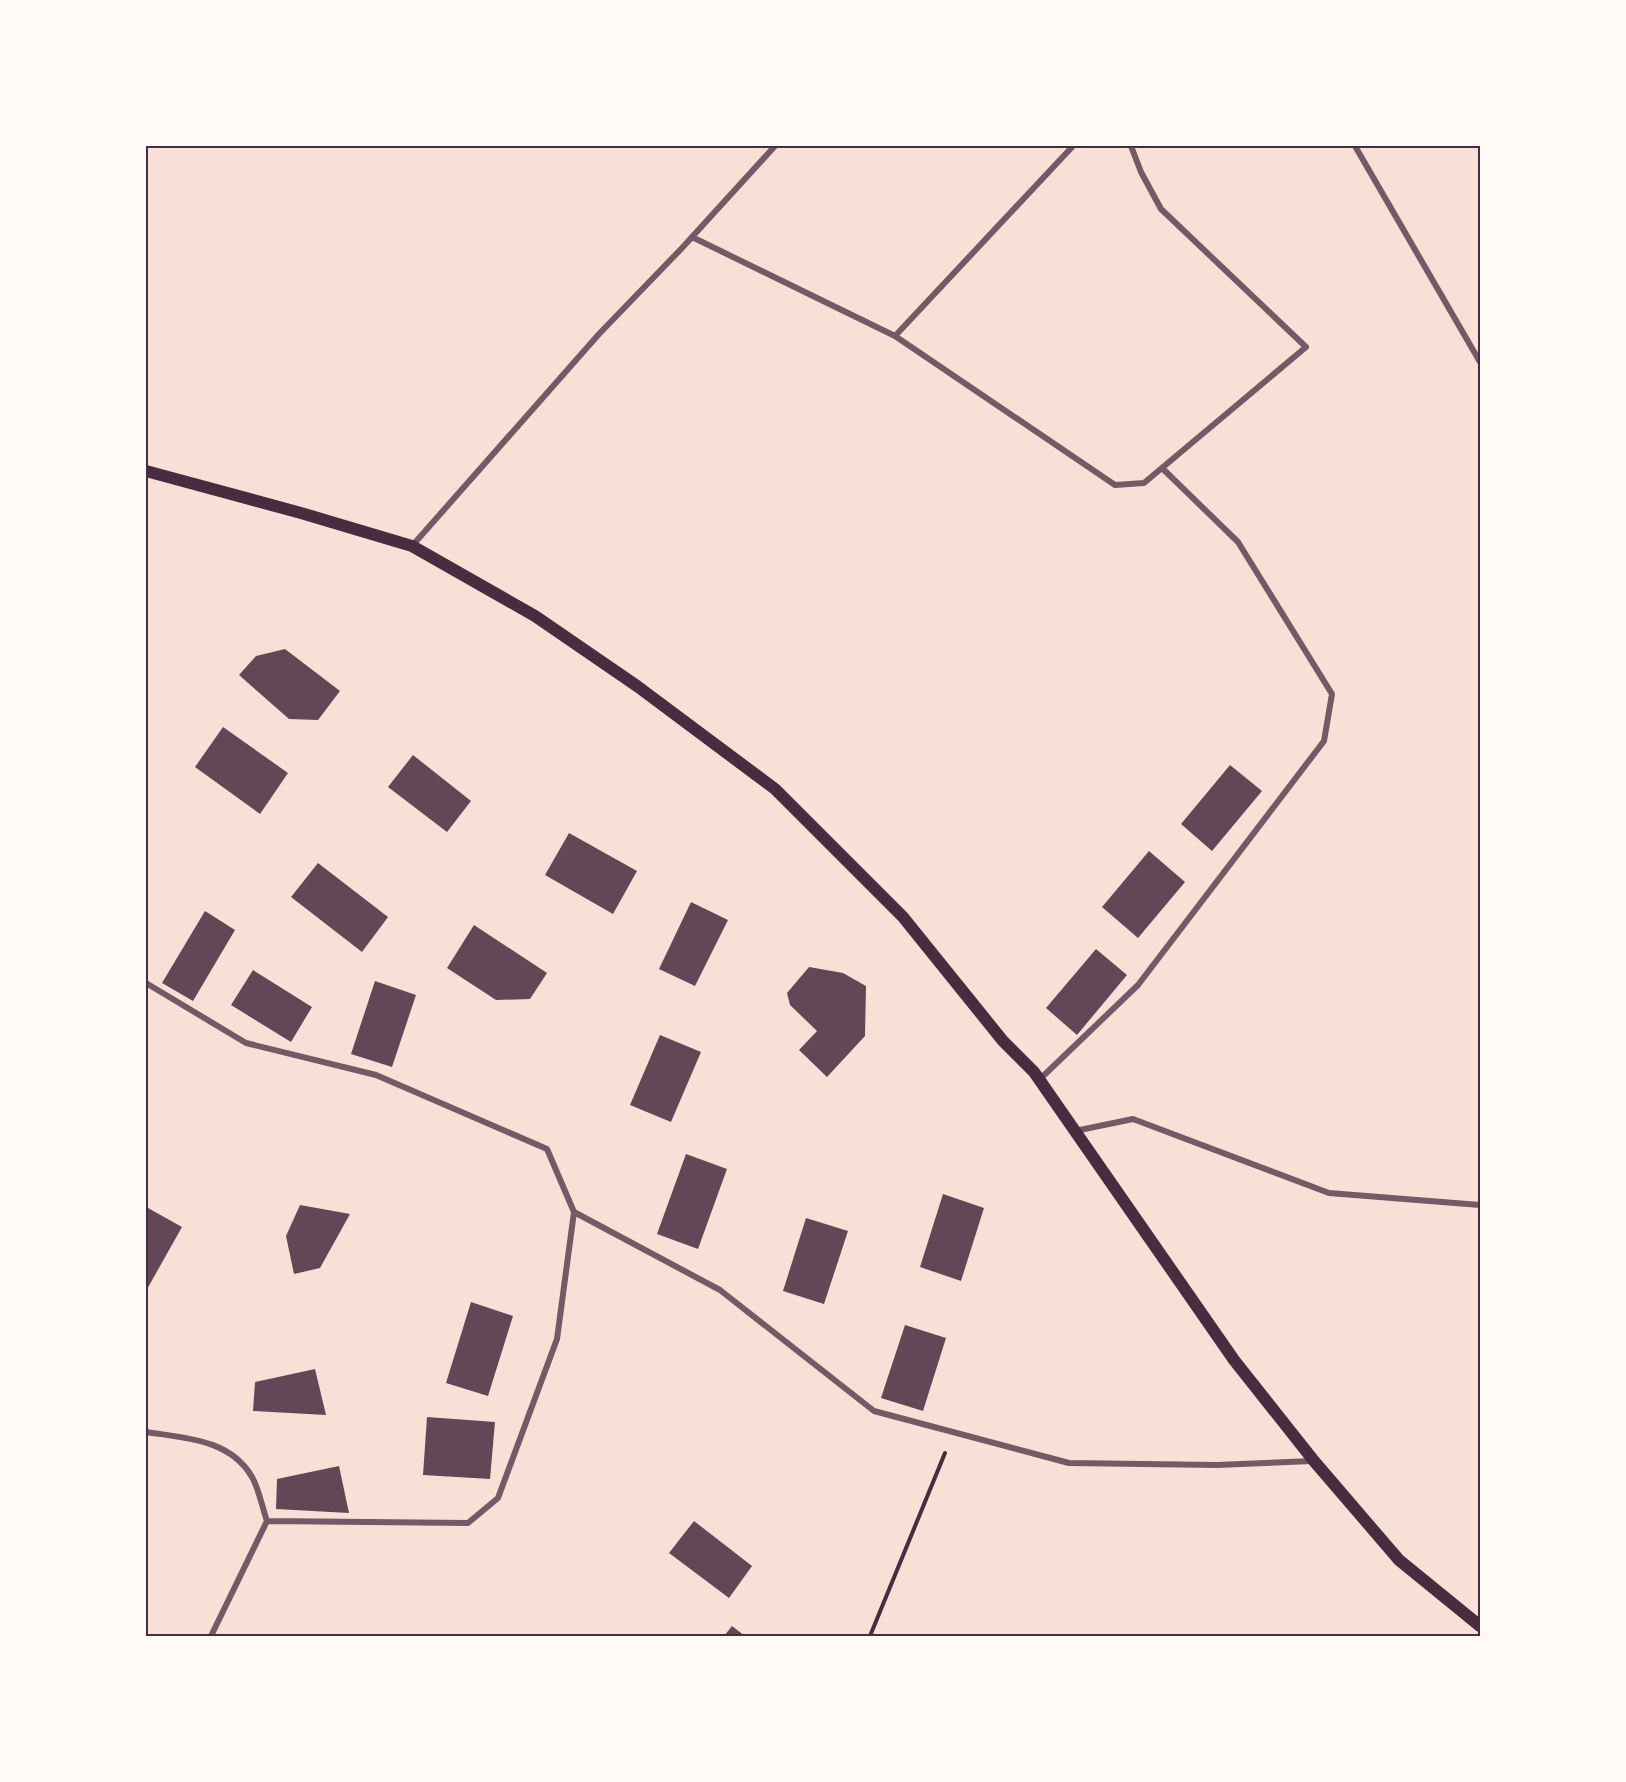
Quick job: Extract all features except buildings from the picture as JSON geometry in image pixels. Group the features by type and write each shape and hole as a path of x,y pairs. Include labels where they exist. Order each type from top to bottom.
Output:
{"main road":[{"path":"146,471 302,513 412,546 535,616 637,686 775,789 903,917 1003,1041 1039,1080 1234,1360 1314,1461 1399,1560 1480,1626"}],"street":[{"path":"412,546 598,334 692,237 775,146"},
{"path":"895,336 1073,146"},
{"path":"692,237 895,336 1115,485 1143,483 1306,347 1161,209 1141,172 1131,146"},
{"path":"1355,146 1480,362"},
{"path":"1039,1080 1138,985 1324,741 1332,694 1238,542 1162,468"},
{"path":"146,983 246,1043 376,1075 547,1149 574,1212 557,1339 498,1498 468,1523 267,1521"},
{"path":"1075,1131 1132,1119 1329,1192 1480,1205"},
{"path":"574,1212 720,1290 874,1411 1069,1463 1217,1464 1314,1461"},
{"path":"146,1432 196,1440 230,1451 252,1477 267,1521 211,1636"}],"path":[{"path":"870,1636 953,1433"}]}
